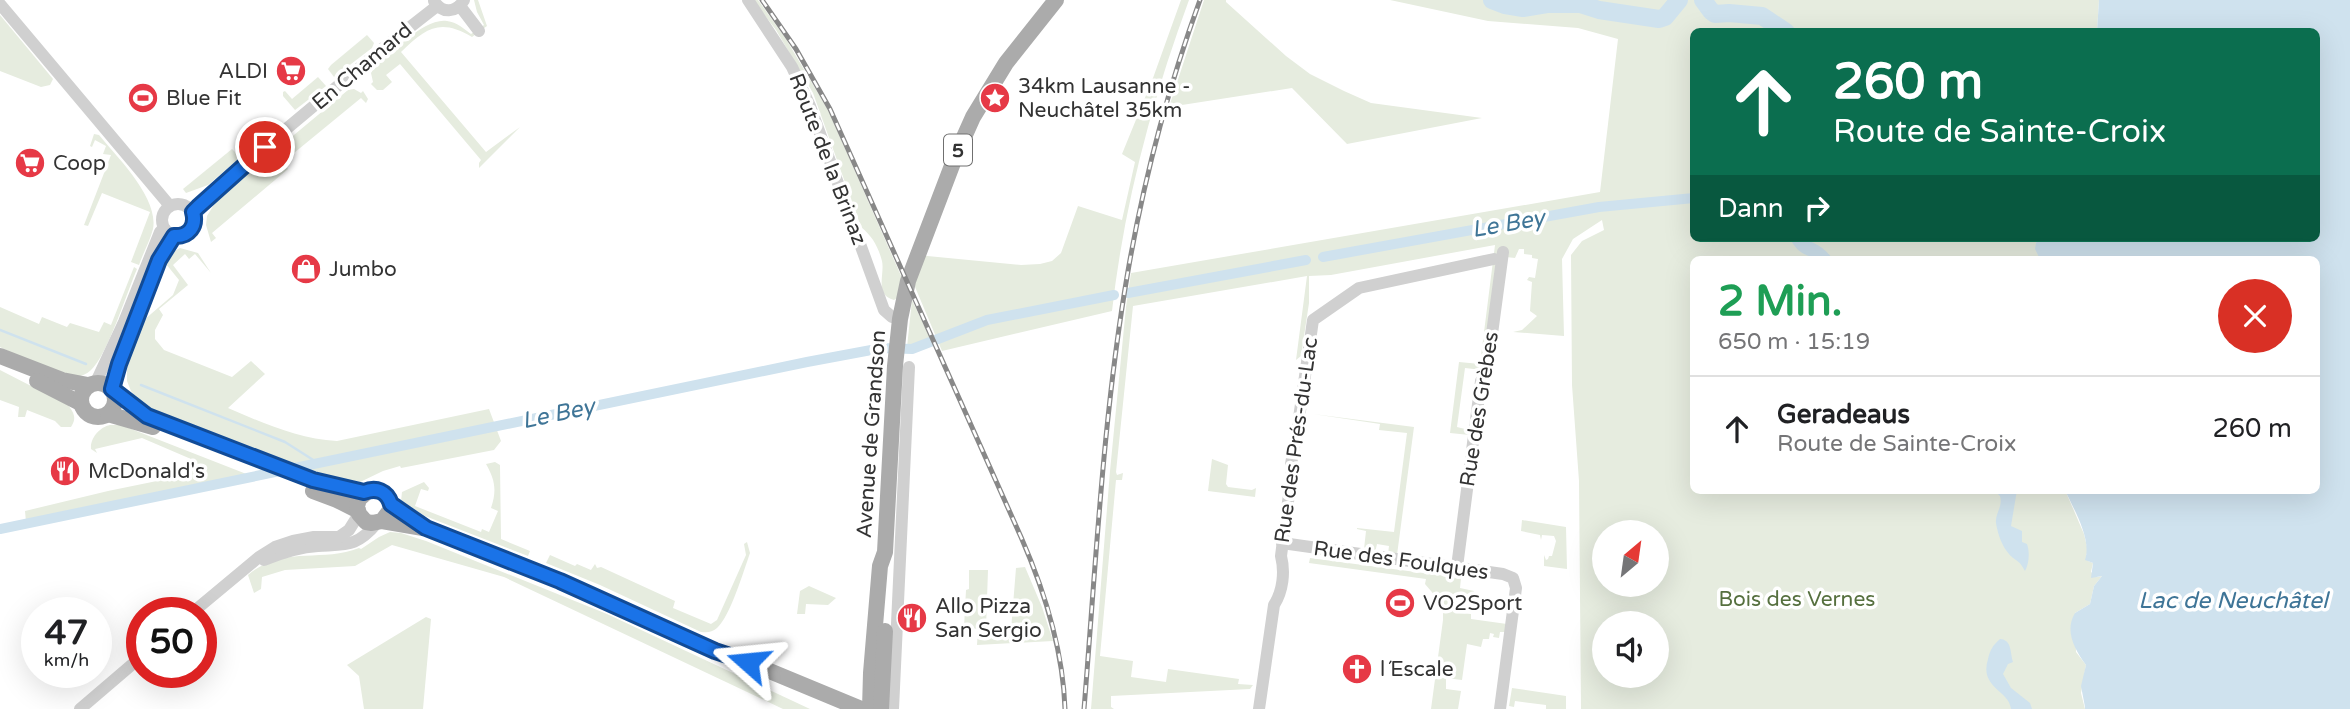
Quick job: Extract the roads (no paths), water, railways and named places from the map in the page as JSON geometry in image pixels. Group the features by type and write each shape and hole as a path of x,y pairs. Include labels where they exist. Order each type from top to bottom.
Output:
{"main road":[{"name":"5","path":"899,326 908,281 917,255 970,123 1010,57 1056,0"},
{"name":"Avenue de Grandson","path":"870,709 880,566 885,552 902,367 899,326"},
{"path":"0,356 62,380 102,383 147,416 337,500 358,512 366,522 426,528"},
{"path":"0,364 80,403"},
{"path":"92,384 81,393 80,403 83,410 94,417 108,414 132,420 313,480 364,492 381,491 391,504 389,514 380,522"},
{"path":"108,414 115,400 112,389"},
{"path":"358,512 359,499 364,492"},
{"path":"391,504 426,528 560,581 715,651 748,662 836,705 861,709"},
{"name":"Avenue de Grandson","path":"881,709 888,566 885,552"},
{"path":"836,705 859,693 871,673"}],"street":[{"name":"Route de la Brinaz","path":"748,0 792,67 815,119 884,310 899,326"},
{"path":"436,3 446,10 462,3 479,31"},
{"name":"En Chamard","path":"193,212 436,3"},
{"path":"0,4 170,206"},
{"path":"92,384 160,232 169,232 179,236 190,232 195,222 193,212 183,204 170,206 163,216 169,232 112,389"},
{"name":"Rue des Prés-du-Lac","path":"1259,709 1274,605 1281,587 1282,543 1291,464 1312,320 1359,288 1498,255"},
{"name":"Rue des Grèbes","path":"1457,567 1481,381 1487,368 1498,255"},
{"path":"892,709 907,446 902,367"},
{"path":"211,597 275,547 314,537 339,537 349,530 358,512"},
{"path":"242,571 267,558 295,550 356,543 380,522"},
{"name":"Rue des Foulques","path":"1282,543 1457,567 1513,578 1516,583 1500,709"},
{"path":"80,709 126,670"}],"water":[{"name":"Lac de Neuchâtel","path":"2099,0 2350,0 2350,709 2085,709 2081,686 2086,665 2075,647 2071,627 2075,613 2090,604 2094,586 2102,576 2091,578 2093,563 2085,560 2087,552 2084,534 2067,494 2320,494 2320,256 2038,256 2035,249 2036,242 2320,242 2320,28 2097,28"},
{"path":"1792,242 1811,242 1830,256 1808,256"},
{"path":"1998,494 2016,494 2011,526 2022,531 2022,542 2027,544 2029,558 2025,571 2021,564 2011,557 1999,536 1996,519 2000,496"},
{"path":"2000,639 2009,644 2013,662 2008,664 2003,674 2011,688 2030,703 2032,709 2011,709 2005,697 1991,683 1986,669 1990,653"}],"waterway":[{"path":"1492,0 1523,8 1547,4 1580,4 1599,10 1659,19 1665,17 1679,0"},
{"path":"1703,0 1715,14 1762,16 1780,28"},
{"name":"Le Bey","path":"1323,257 1599,207 1690,198"},
{"name":"Le Bey","path":"1128,293 1306,260"},
{"name":"Le Bey","path":"0,529 807,362 882,348 912,349 987,320 1114,295"},
{"path":"0,330 86,364"},
{"path":"141,385 285,442 318,463"}],"railway":[{"path":"762,0 796,49 830,109 1021,537 1038,579 1057,643 1065,709"},
{"path":"1084,709 1106,434 1119,325 1158,134 1200,0"}],"place":[{"name":"ALDI","path":"291,71"},
{"name":"Blue Fit","path":"143,98"},
{"name":"34km Lausanne - Neuchâtel 35km","path":"995,98"},
{"name":"Coop","path":"30,163"},
{"name":"Jumbo","path":"306,269"},
{"name":"McDonald's","path":"65,471"},
{"name":"VO2Sport","path":"1400,603"},
{"name":"Allo Pizza San Sergio","path":"912,618"},
{"name":"l´Escale","path":"1357,669"}],"park label":[{"name":"Bois des Vernes","path":"1797,599"}]}
